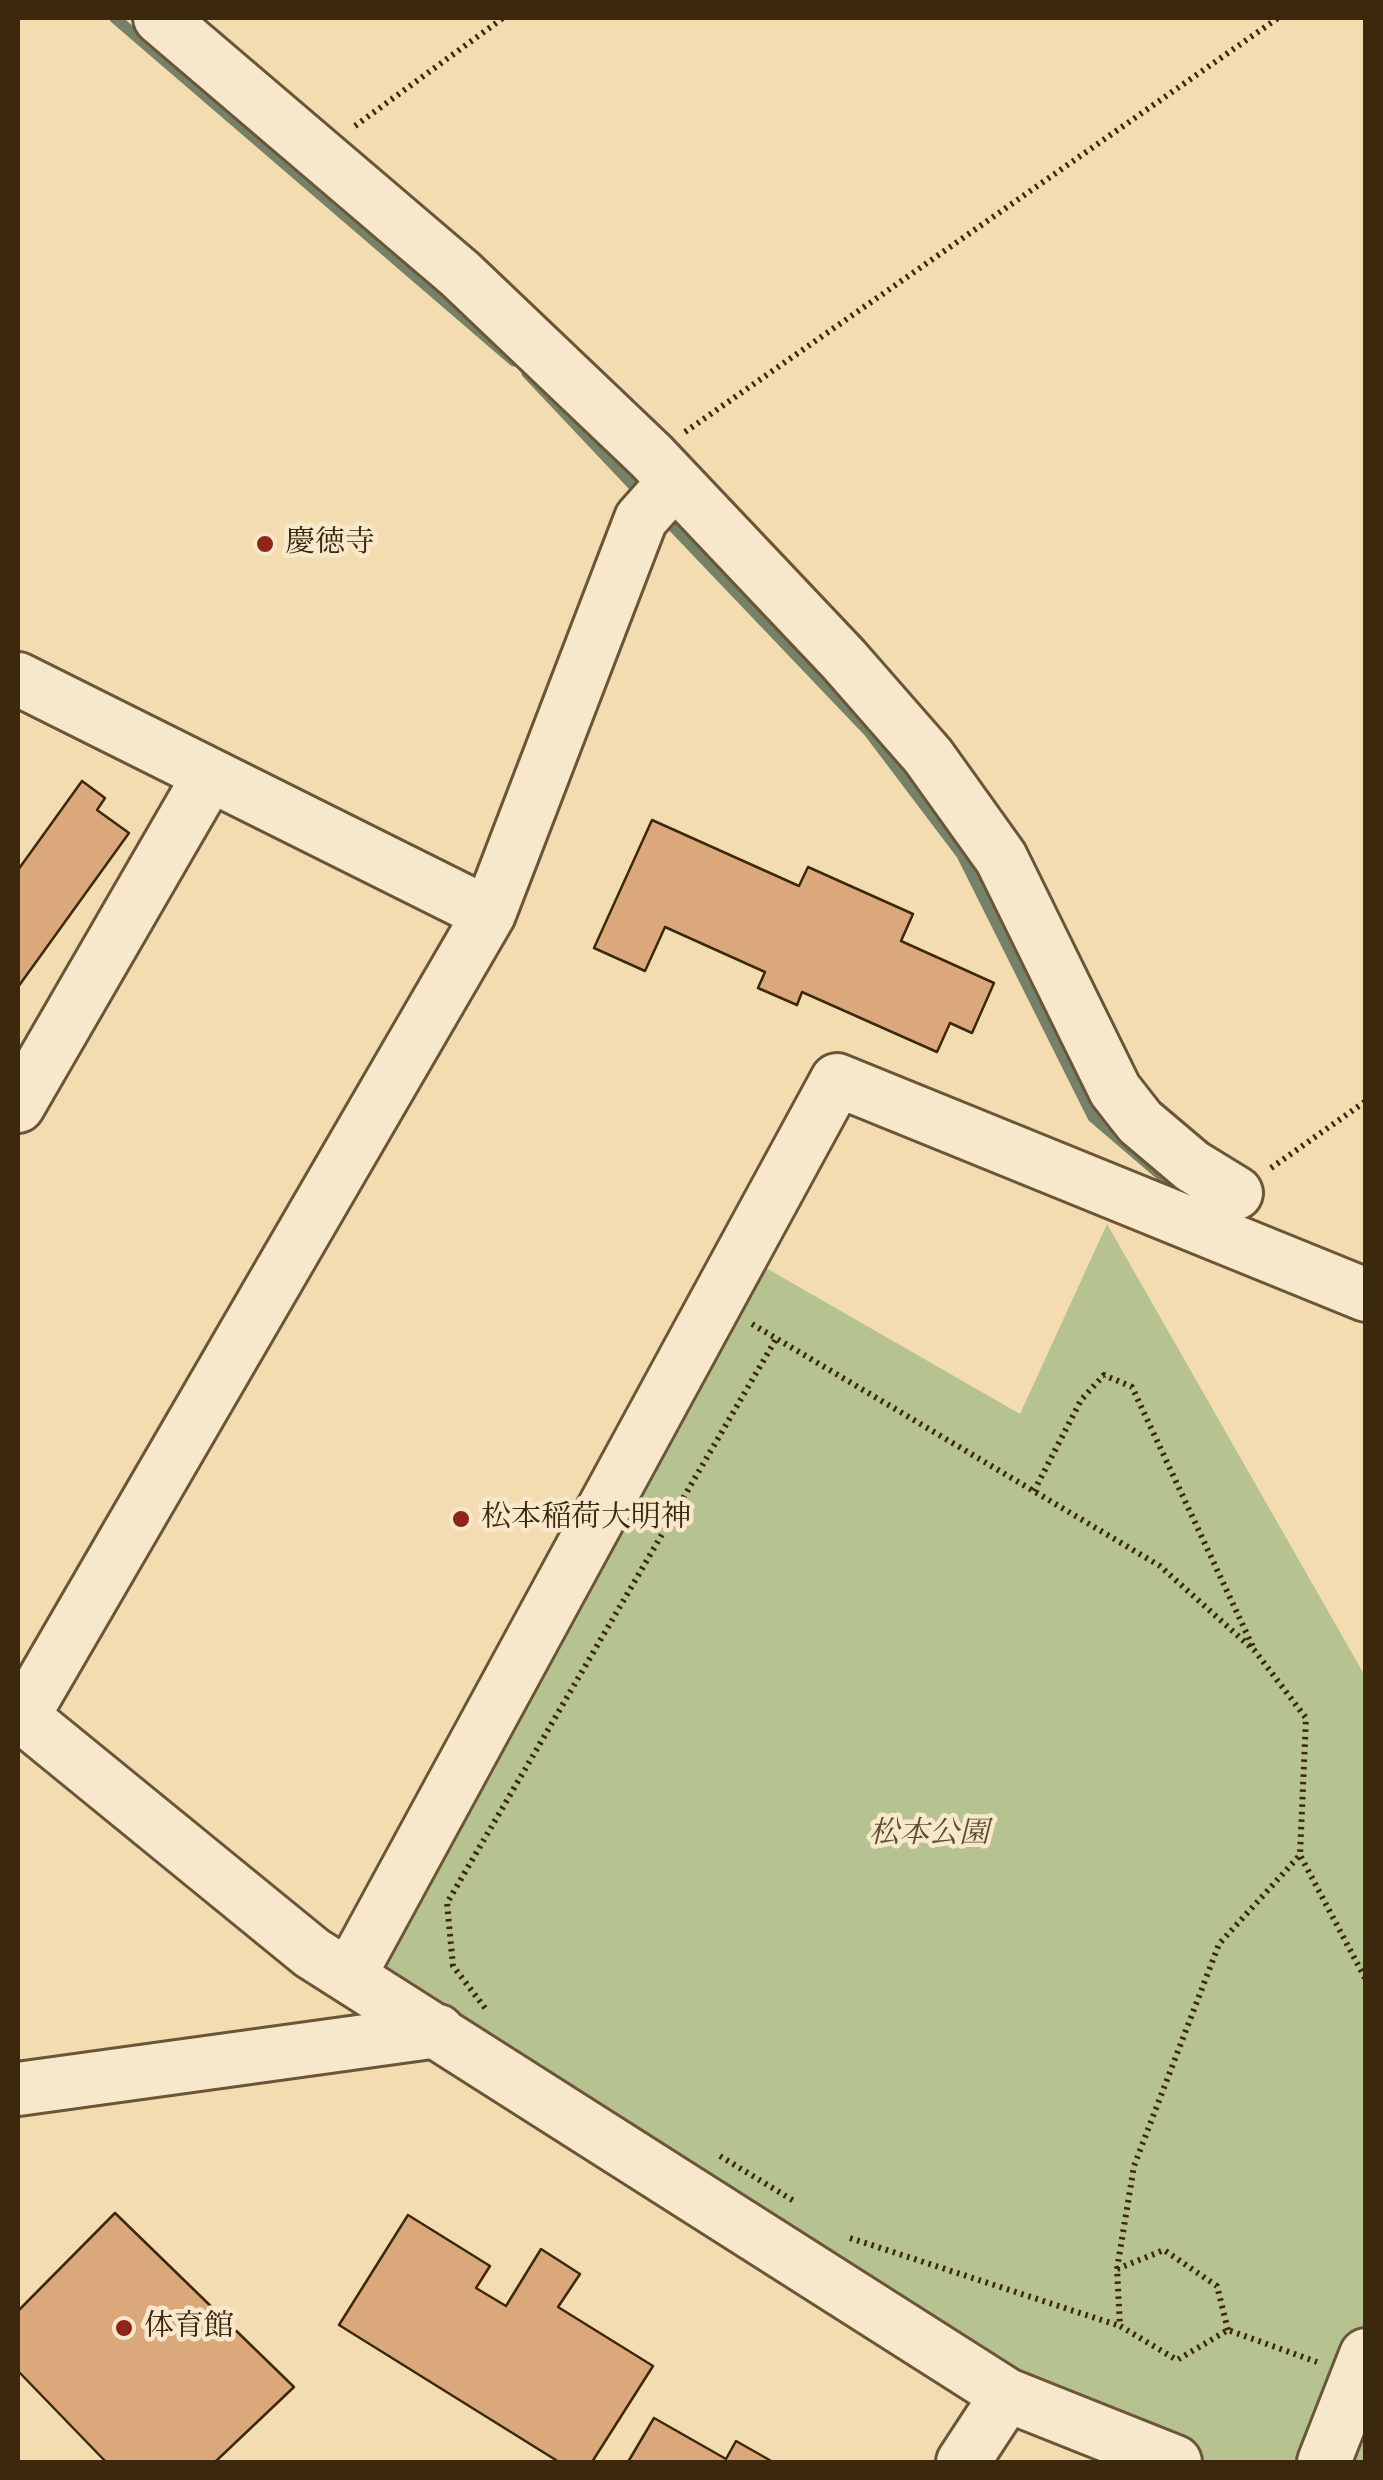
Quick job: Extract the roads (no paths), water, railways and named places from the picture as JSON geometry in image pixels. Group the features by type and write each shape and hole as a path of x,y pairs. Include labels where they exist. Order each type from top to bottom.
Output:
{"street":[{"path":"160,18 460,274 663,469 844,660 928,756 1001,858 1115,1090 1140,1122 1192,1166 1236,1193"},
{"path":"663,469 490,914 20,1714 312,1953 1007,2395 1175,2462"},
{"path":"18,679 490,914"},
{"path":"18,1106 209,776"},
{"path":"349,1976 837,1080 1366,1295"},
{"path":"18,2089 438,2031"},
{"path":"1324,2462 1350,2361"},
{"path":"963,2462 1007,2395"}],"waterway":[{"path":"115,18 514,361"},
{"path":"527,373 645,498"},
{"path":"662,515 869,732 962,855 1093,1117 1169,1182 1186,1191"}],"place":[{"name":"慶徳寺","path":"265,544"},
{"name":"松本稲荷大明神","path":"461,1519"},
{"name":"体育館","path":"124,2328"}],"park label":[{"name":"松本公園","path":"929,1835"}]}
